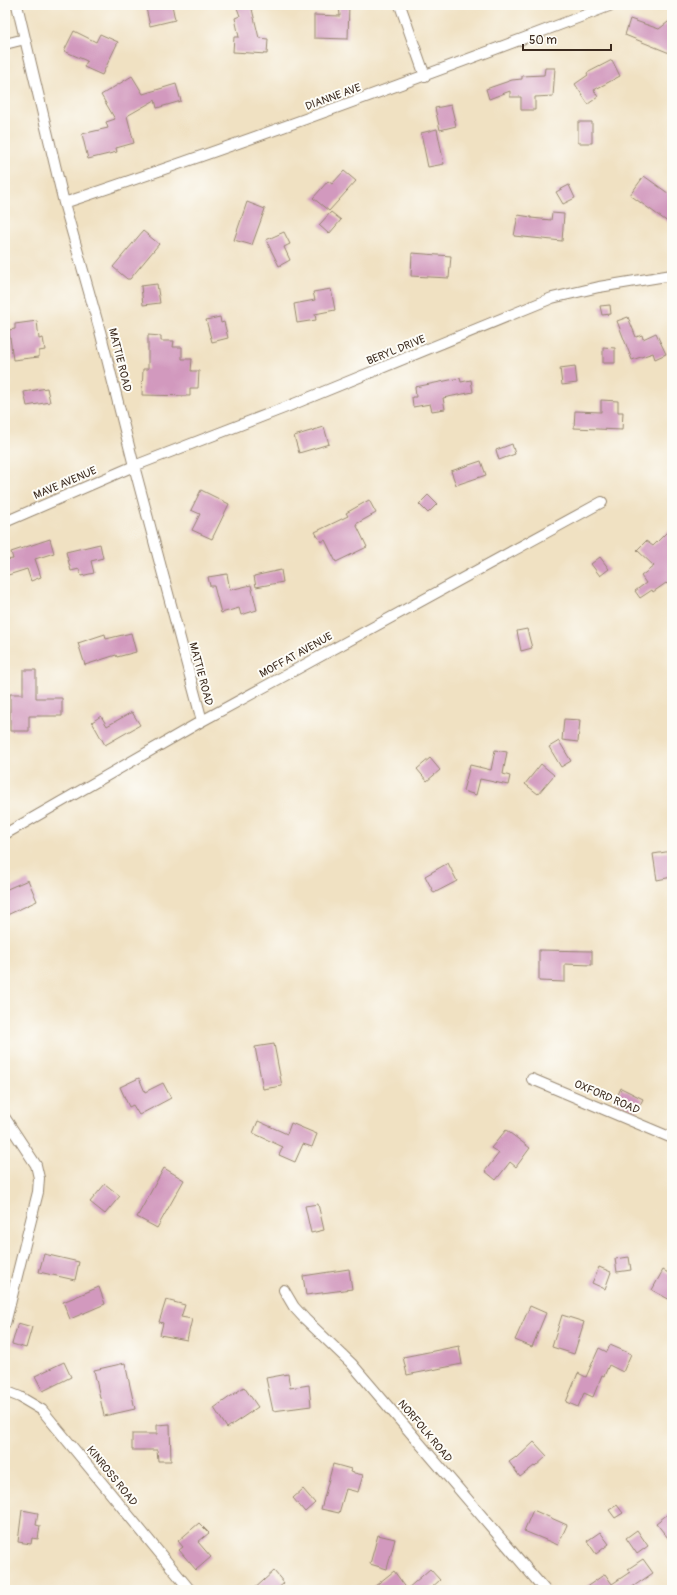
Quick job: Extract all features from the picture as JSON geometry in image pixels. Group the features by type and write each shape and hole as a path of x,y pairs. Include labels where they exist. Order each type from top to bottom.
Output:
{"street":[{"name":"MATTIE ROAD","path":"17,5 64,203 100,331 134,466 202,721"},
{"path":"400,5 425,76"},
{"name":"DIANNE AVE","path":"64,203 191,161 425,76 609,6"},
{"path":"5,44 25,39"},
{"name":"BERYL DRIVE","path":"134,466 292,405 552,298 599,286 672,275"},
{"name":"MAVE AVENUE","path":"5,522 134,466"},
{"name":"MOFFAT AVENUE","path":"5,834 202,721 602,502"},
{"name":"OXFORD ROAD","path":"532,1079 672,1138"},
{"path":"5,1118 36,1165 39,1178 38,1192 5,1324"},
{"name":"NORFOLK ROAD","path":"284,1290 294,1307 351,1363 545,1590"},
{"name":"KINROSS ROAD","path":"5,1391 20,1397 42,1410 190,1590"}],"building":[{"path":"158,5 172,5 175,20 150,26 146,8"},
{"path":"236,5 251,5 259,38 268,39 267,54 233,52 234,37 239,37 235,18 240,16"},
{"path":"339,5 349,5 348,39 314,38 314,15 340,16"},
{"path":"630,19 659,29 672,19 672,54 625,35"},
{"path":"74,31 96,42 100,34 118,42 102,75 84,67 87,61 64,51"},
{"path":"612,60 620,76 594,90 598,97 588,104 575,84 588,75 587,73"},
{"path":"545,68 555,68 553,96 535,97 535,110 521,110 521,97 510,97 510,91 489,99 486,89 512,80 522,79 522,76 544,75"},
{"path":"132,76 143,94 176,84 181,101 157,108 155,100 127,116 134,143 116,148 117,152 88,159 82,134 108,128 106,122 115,119 101,95"},
{"path":"451,105 456,126 440,130 435,108"},
{"path":"578,122 592,122 592,143 578,143"},
{"path":"437,129 444,164 428,167 421,133"},
{"path":"344,171 356,181 329,211 313,198 328,181 332,184"},
{"path":"644,176 672,196 672,225 630,195"},
{"path":"569,185 575,198 563,204 556,192"},
{"path":"247,202 265,209 252,245 234,240"},
{"path":"331,212 341,220 329,234 319,225"},
{"path":"552,213 564,214 562,241 514,236 518,215 551,220"},
{"path":"143,231 159,244 130,279 127,279 113,267"},
{"path":"284,232 290,244 284,247 290,260 279,266 266,240"},
{"path":"412,253 451,256 449,278 411,276"},
{"path":"157,284 160,303 143,305 141,286"},
{"path":"331,289 335,310 315,314 316,320 297,323 294,304 315,300 313,292"},
{"path":"610,305 611,314 602,315 600,306"},
{"path":"220,317 221,323 224,322 228,338 212,342 206,320"},
{"path":"628,317 636,337 642,335 643,339 656,333 666,354 655,359 653,353 632,360 617,321"},
{"path":"37,321 39,339 43,338 45,350 39,351 39,357 13,360 9,330 15,329 15,324"},
{"path":"148,335 161,336 161,341 174,341 173,347 182,347 182,359 192,359 191,371 199,371 198,388 190,388 190,396 142,395 143,369 148,369"},
{"path":"603,347 615,348 615,363 603,363"},
{"path":"575,366 577,383 562,385 560,368"},
{"path":"460,378 461,382 471,380 473,392 443,398 445,409 432,411 430,404 413,407 412,397 416,397 415,387"},
{"path":"47,388 50,402 27,406 24,392"},
{"path":"601,400 618,401 618,412 623,412 622,430 574,428 575,411 601,412"},
{"path":"324,427 329,444 299,453 294,436"},
{"path":"512,444 515,454 499,460 496,450"},
{"path":"481,461 486,475 456,485 451,471"},
{"path":"201,490 229,504 212,539 192,530 200,514 191,510"},
{"path":"428,495 437,504 428,513 419,504"},
{"path":"369,500 376,513 356,524 367,547 336,562 325,540 321,542 315,532 348,516 346,513"},
{"path":"672,527 672,580 640,598 635,591 646,583 641,576 654,566 637,550 646,541 653,546"},
{"path":"50,539 54,553 35,559 41,577 31,581 27,569 5,576 5,560 13,559 11,552"},
{"path":"100,544 103,558 91,561 94,573 81,576 79,569 71,571 66,552"},
{"path":"600,557 609,569 600,576 591,564"},
{"path":"281,570 283,582 256,587 254,576"},
{"path":"227,574 230,590 251,585 257,610 241,615 239,608 221,613 214,586 210,586 208,577"},
{"path":"527,629 532,648 521,651 517,631"},
{"path":"131,633 136,652 117,657 116,655 85,665 78,643 105,634 106,639"},
{"path":"23,670 36,670 36,698 62,698 62,716 29,716 29,731 10,731 10,694 23,694"},
{"path":"132,712 140,725 105,745 92,722 101,716 107,726"},
{"path":"564,719 580,720 578,742 562,740"},
{"path":"559,741 571,761 561,767 549,747"},
{"path":"495,750 507,752 503,774 510,776 508,785 480,779 476,795 463,791 470,765 491,770"},
{"path":"430,758 440,770 427,781 417,769"},
{"path":"541,764 554,775 538,794 525,784"},
{"path":"672,851 672,877 657,880 653,854"},
{"path":"448,863 457,881 434,893 425,876"},
{"path":"28,880 37,901 5,916 5,890"},
{"path":"539,950 592,951 592,965 565,964 565,982 539,981"},
{"path":"274,1044 282,1086 263,1089 255,1047"},
{"path":"139,1078 145,1092 163,1083 171,1098 139,1115 133,1105 129,1107 120,1087"},
{"path":"621,1088 643,1099 637,1111 615,1101"},
{"path":"258,1121 287,1134 291,1123 317,1134 312,1147 303,1144 295,1162 279,1155 283,1147 253,1133"},
{"path":"506,1130 530,1148 516,1167 510,1162 496,1180 485,1171 499,1153 491,1148"},
{"path":"164,1168 184,1180 157,1228 137,1217"},
{"path":"105,1184 120,1196 105,1214 90,1202"},
{"path":"318,1204 324,1230 311,1233 305,1206"},
{"path":"44,1254 79,1262 75,1280 39,1272"},
{"path":"629,1257 631,1270 617,1272 615,1259"},
{"path":"599,1267 611,1272 605,1289 592,1283"},
{"path":"349,1269 352,1289 306,1295 303,1276"},
{"path":"663,1270 672,1275 672,1301 652,1290"},
{"path":"99,1287 105,1304 70,1319 63,1302"},
{"path":"166,1300 185,1305 181,1317 192,1319 187,1340 160,1335 163,1323 159,1322"},
{"path":"530,1306 546,1313 532,1347 515,1340"},
{"path":"562,1315 584,1322 574,1354 552,1347"},
{"path":"18,1323 32,1327 26,1348 12,1344"},
{"path":"610,1345 631,1354 623,1372 609,1365 604,1376 602,1375 593,1397 584,1393 578,1407 566,1402 578,1373 586,1377 599,1348 607,1352"},
{"path":"459,1346 462,1364 407,1375 403,1357"},
{"path":"64,1362 71,1377 43,1391 35,1376"},
{"path":"125,1363 135,1409 104,1416 94,1370"},
{"path":"288,1374 290,1388 309,1385 311,1406 273,1411 266,1378"},
{"path":"244,1387 258,1407 227,1428 214,1408"},
{"path":"170,1424 171,1461 158,1461 157,1450 132,1450 132,1434 157,1434 157,1425"},
{"path":"534,1442 547,1456 535,1467 534,1466 520,1477 509,1462 516,1457 517,1458"},
{"path":"333,1464 351,1469 350,1472 363,1475 358,1492 346,1489 339,1513 321,1509"},
{"path":"303,1489 315,1503 305,1512 293,1498"},
{"path":"617,1505 623,1513 615,1518 609,1510"},
{"path":"22,1510 38,1513 36,1525 40,1526 38,1539 32,1538 31,1544 18,1542"},
{"path":"533,1510 567,1525 558,1545 524,1531"},
{"path":"672,1511 672,1543 656,1523"},
{"path":"199,1523 209,1533 198,1542 211,1557 196,1570 179,1550 183,1547 178,1541"},
{"path":"637,1530 648,1546 637,1554 626,1538"},
{"path":"600,1532 609,1544 596,1554 587,1541"},
{"path":"378,1535 395,1539 387,1569 370,1564"},
{"path":"643,1559 653,1573 628,1590 582,1590 605,1574 612,1584 630,1572 628,1569"},
{"path":"430,1569 440,1580 429,1590 370,1590 394,1571 407,1589"},
{"path":"274,1571 284,1583 276,1590 253,1590"}]}
